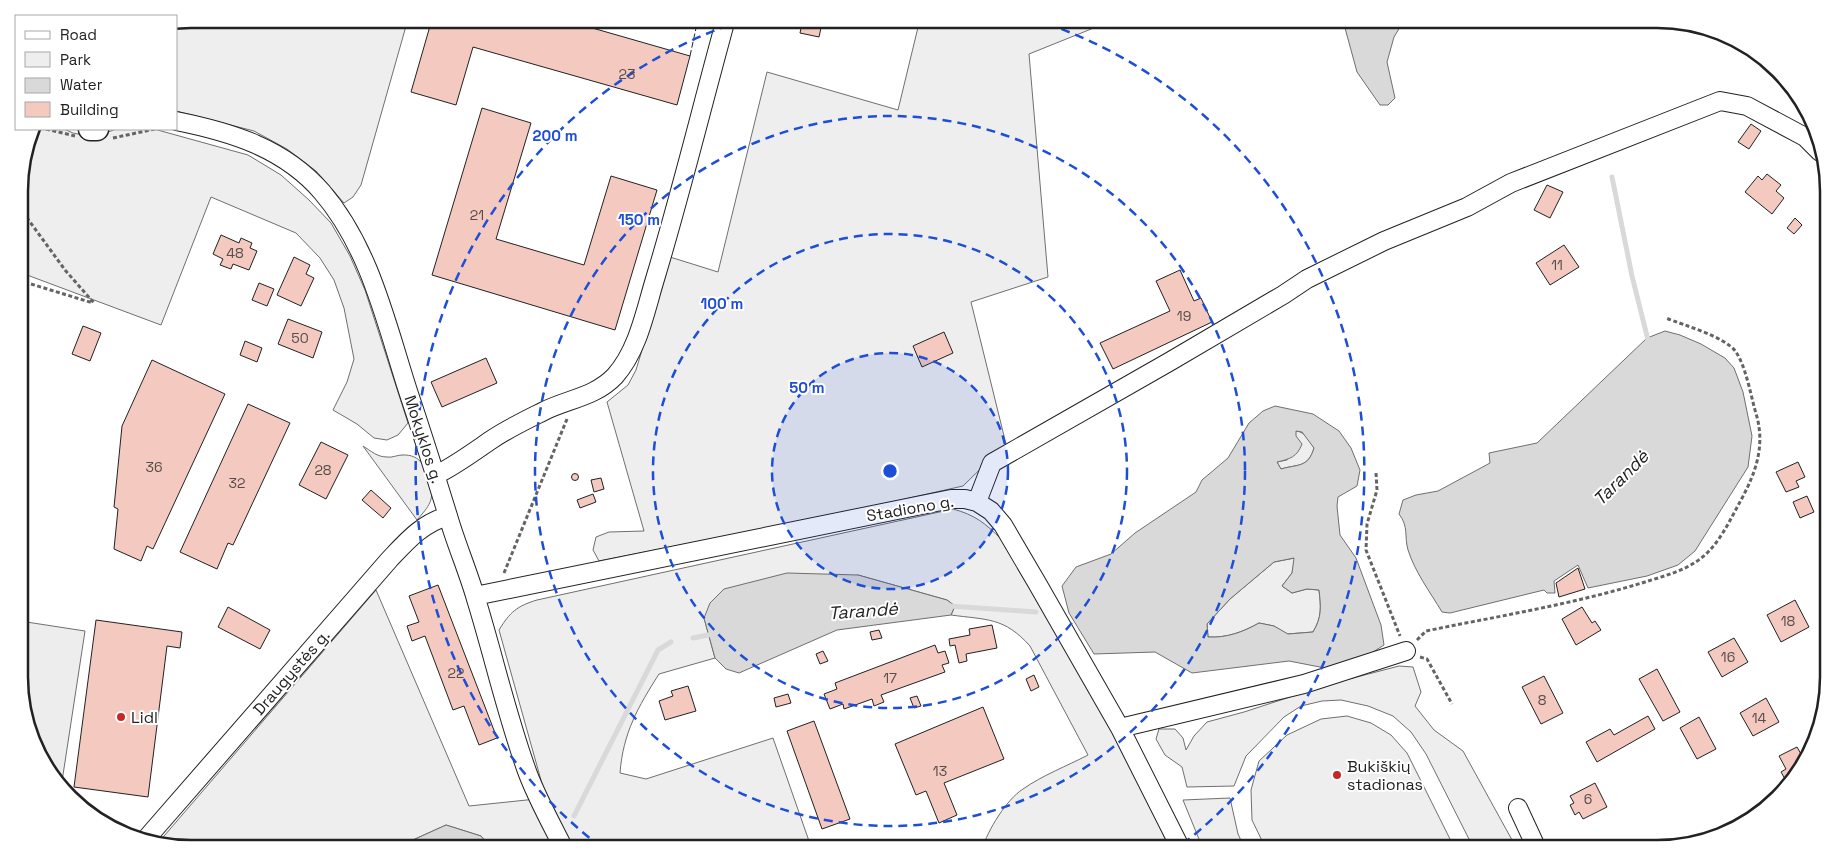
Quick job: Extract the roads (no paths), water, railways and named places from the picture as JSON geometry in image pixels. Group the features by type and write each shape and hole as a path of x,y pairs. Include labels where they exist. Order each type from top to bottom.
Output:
{"street":[{"path":"436,475 458,464 492,440 538,414 595,392 613,378 624,364 635,342 665,244 724,28"},
{"path":"977,502 992,463 1169,362 1307,279 1384,241 1467,207 1511,183 1720,101 1747,106 1805,137 1813,145"},
{"name":"Mokyklos g.","path":"178,121 213,128 231,134 262,146 282,157 303,173 322,192 345,223 367,266 475,596 528,774 560,840"},
{"name":"Stadiono g.","path":"475,596 951,499 965,499 977,502 991,512 1003,525 1037,582 1120,728 1176,840"},
{"name":"Draugystės g.","path":"149,835 389,560 410,538 427,524 448,516"},
{"path":"1120,728 1304,684 1406,651"},
{"path":"1518,808 1533,840"}],"water":[{"path":"1345,28 1400,28 1394,37 1387,62 1395,98 1388,105 1380,105 1357,72"},
{"path":"1665,331 1701,344 1725,358 1734,368 1743,392 1752,436 1748,467 1695,551 1678,565 1647,576 1588,588 1578,565 1554,581 1555,593 1547,593 1544,590 1450,613 1442,612 1419,574 1408,550 1405,527 1399,514 1403,500 1416,495 1438,491 1490,463 1489,453 1537,443 1647,338"},
{"path":"1275,406 1313,414 1339,431 1351,448 1360,470 1357,486 1338,497 1340,535 1356,558 1381,625 1384,645 1359,661 1325,668 1289,661 1192,673 1155,652 1094,654 1069,613 1062,586 1076,567 1111,554 1135,533 1196,492 1202,480 1228,458 1249,423 1263,411","holes":["1296,431 1302,432 1314,448 1312,454 1302,464 1281,469 1277,462 1292,457 1298,452 1302,444 1296,436","1294,558 1292,573 1282,586 1292,593 1307,589 1319,590 1320,612 1313,632 1288,634 1274,626 1259,623 1235,634 1208,637 1207,624 1230,599 1274,562"]},
{"path":"787,573 858,575 947,600 955,606 951,615 837,630 739,673 726,669 715,658 704,618 710,603 724,589"},
{"path":"446,825 481,836 484,840 413,840"}],"waterway":[{"name":"Tarandė","path":"1612,177 1632,276 1649,344"},
{"name":"Tarandė","path":"950,606 1036,612"},
{"name":"Tarandė","path":"693,638 713,634"},
{"name":"Tarandė","path":"574,816 658,650 671,642"}],"place":[{"name":"Lidl","path":"121,717"},
{"name":"Bukiškių stadionas","path":"1337,775"}]}
